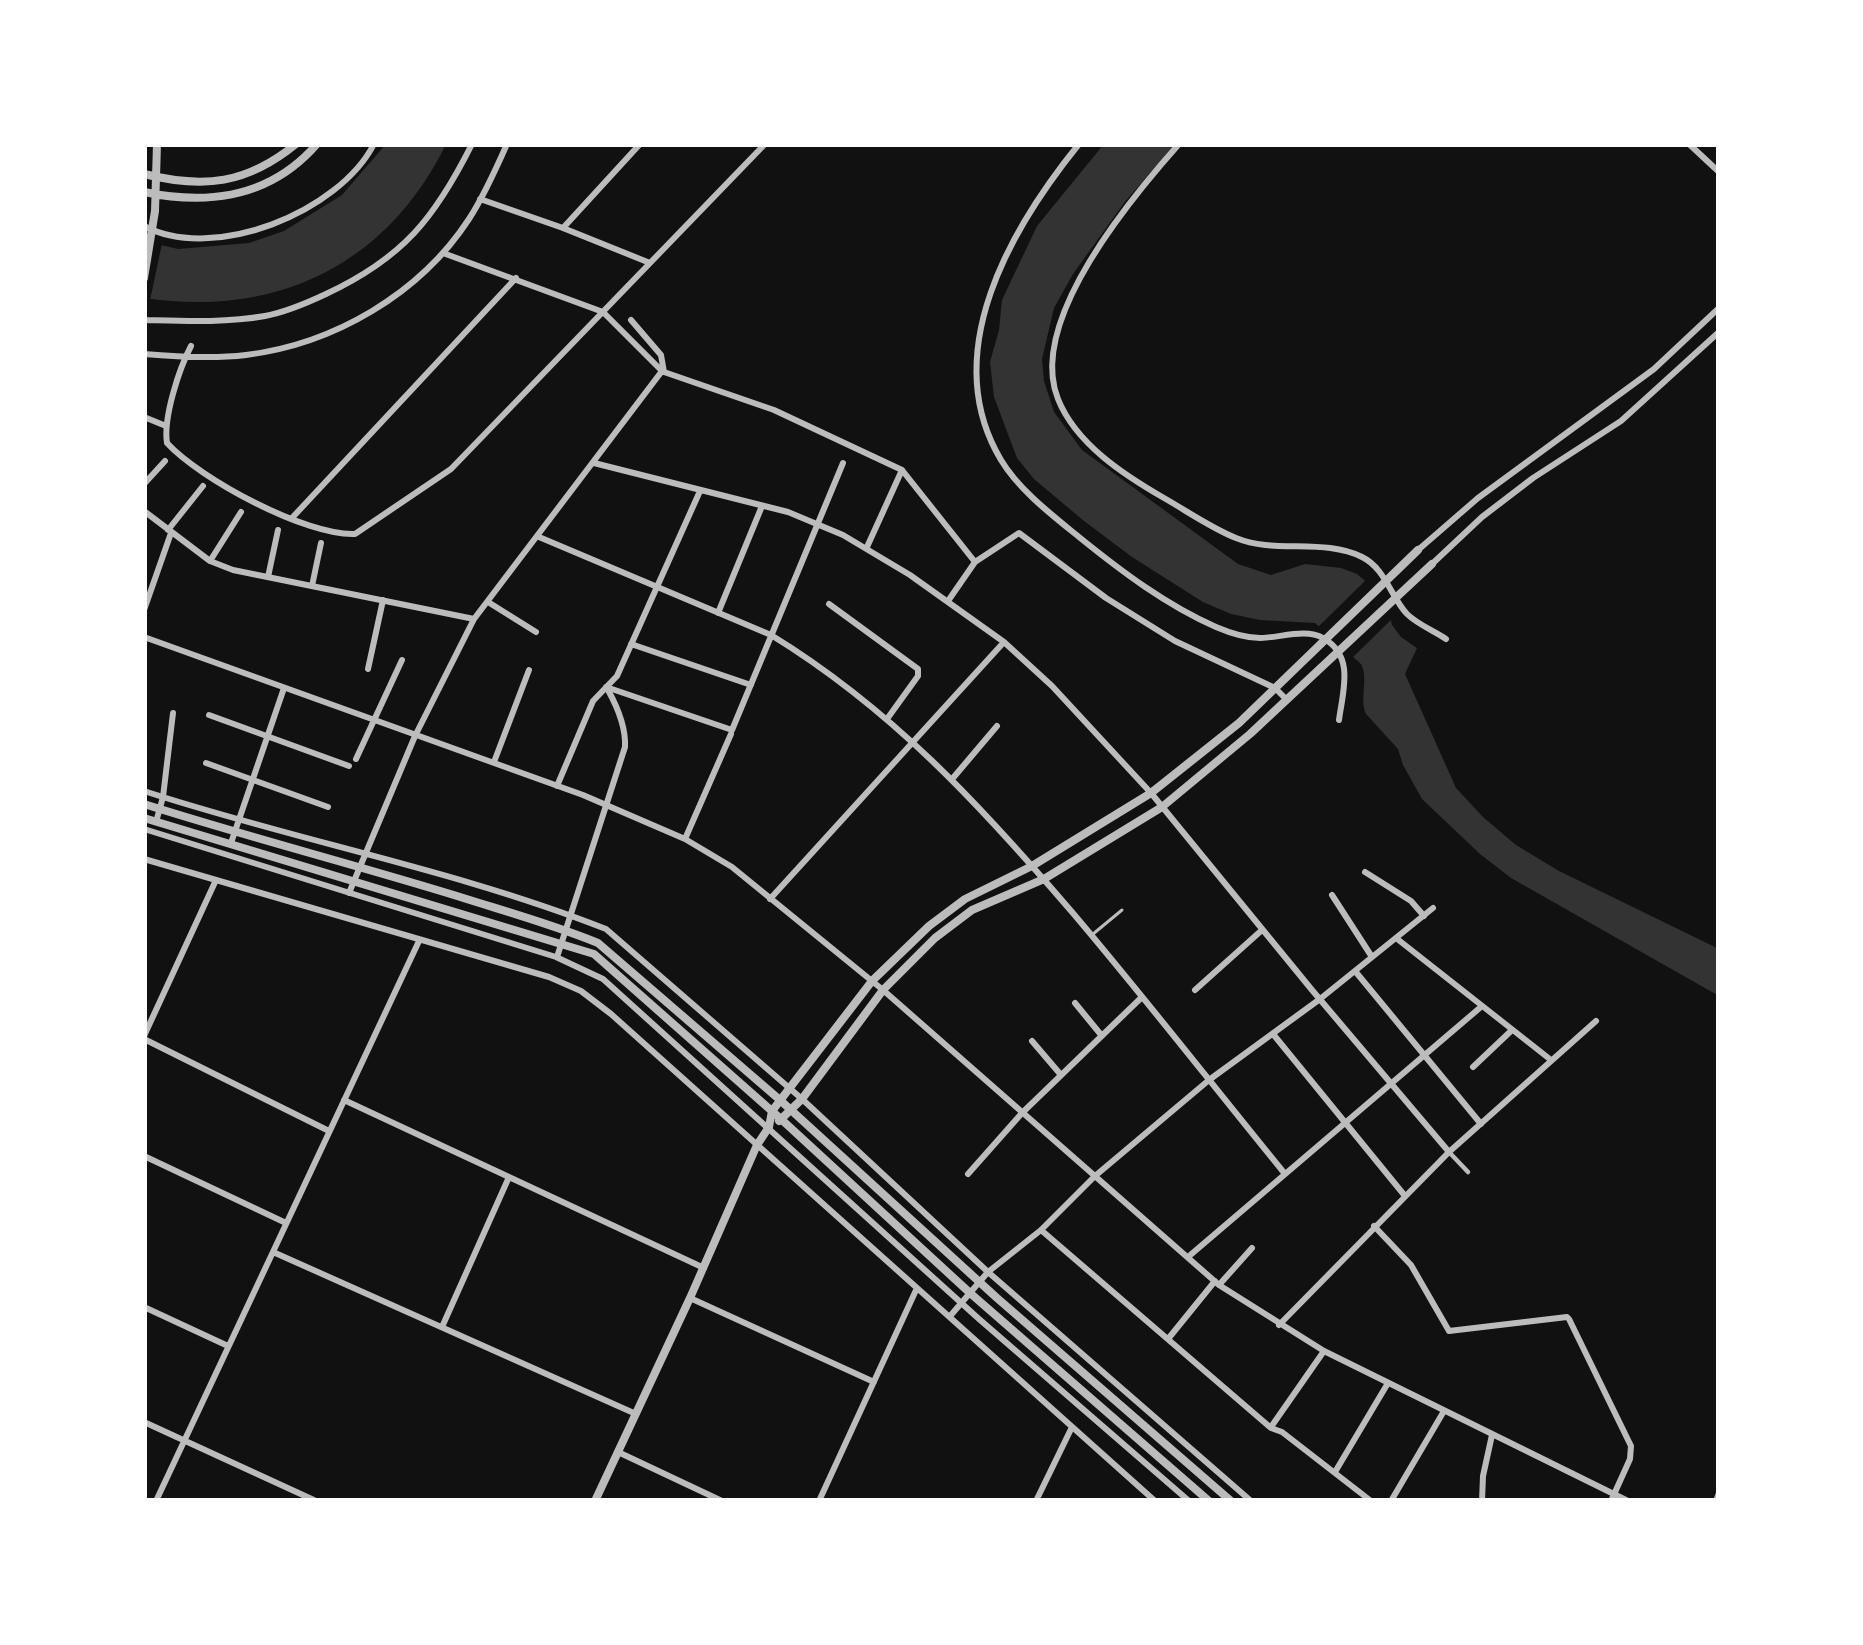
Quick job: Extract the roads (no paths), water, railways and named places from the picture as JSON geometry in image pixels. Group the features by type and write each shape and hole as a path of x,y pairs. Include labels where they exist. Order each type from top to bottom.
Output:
{"street":[{"path":"144,278 155,212 157,144"},
{"path":"144,174 191,183 223,182 249,174 296,144"},
{"path":"144,192 194,200 257,188 291,168 317,144"},
{"path":"144,226 201,239 257,231 299,214 328,193 374,144"},
{"path":"144,320 268,316 344,286 412,237 445,195 472,144"},
{"path":"144,354 242,356 320,338 358,319 400,292 443,253 470,218 507,144"},
{"path":"563,228 640,144"},
{"path":"191,346 166,425 167,443 219,482 291,519 355,535 452,470 765,144"},
{"path":"1079,144 1019,229 979,337 976,382 999,458 1025,490 1092,548 1195,616 1254,638 1303,634 1323,638 1346,665 1340,720"},
{"path":"1179,144 1142,186 1073,289 1058,335 1053,373 1056,395 1066,415 1125,474 1232,537 1257,546 1364,557 1408,615 1446,639"},
{"path":"1689,144 1719,172"},
{"path":"480,199 650,263"},
{"path":"443,253 603,312 663,372 774,410 902,470 975,562"},
{"path":"291,519 516,278"},
{"path":"595,1501 769,1127 772,1111 872,981 965,899 1032,866 1151,793 1239,723 1478,498 1654,369 1719,308"},
{"path":"350,893 415,736 474,620 663,372 661,356 631,320"},
{"path":"769,1127 802,1099 883,990 935,938 972,910 1044,879 1162,807 1499,504 1621,422 1719,332"},
{"path":"144,417 166,425"},
{"path":"144,484 165,461"},
{"path":"594,463 817,523 867,548 1004,642 1151,793 1468,1172"},
{"path":"686,839 843,463"},
{"path":"867,548 902,470"},
{"path":"144,610 169,532 203,486"},
{"path":"557,786 593,701 617,676 700,491"},
{"path":"718,613 762,506"},
{"path":"144,511 210,561 232,570 474,620"},
{"path":"210,561 241,512"},
{"path":"268,577 278,530"},
{"path":"948,601 975,562 1019,533 1106,598 1175,641 1276,688 1286,700"},
{"path":"539,537 771,635 915,742 1044,879 1286,1174"},
{"path":"312,586 321,543"},
{"path":"368,669 383,600"},
{"path":"488,602 536,632"},
{"path":"830,604 918,669 918,676 887,719"},
{"path":"144,637 557,786 686,839 732,867 883,990 1217,1283 1324,1351 1612,1498 1628,1501"},
{"path":"770,898 1004,642"},
{"path":"631,644 751,685"},
{"path":"209,715 352,763 402,660"},
{"path":"494,763 529,670"},
{"path":"606,687 731,732"},
{"path":"556,957 626,737 606,687"},
{"path":"229,850 284,688"},
{"path":"155,827 172,713"},
{"path":"953,778 997,726"},
{"path":"206,764 328,807"},
{"path":"144,791 606,929 1251,1501"},
{"path":"144,804 360,866 598,944 1231,1501"},
{"path":"144,818 155,827 350,893 556,957 603,979 961,1304 1189,1501"},
{"path":"144,829 155,827"},
{"path":"229,850 355,880 594,954 1209,1501"},
{"path":"144,859 549,977 580,991 1154,1501"},
{"path":"1365,872 1400,893 1424,916"},
{"path":"216,880 144,1037 329,1131"},
{"path":"1332,896 1372,957"},
{"path":"950,1316 988,1272 1041,1230 1095,1176 1209,1081 1433,908"},
{"path":"1196,991 1262,930"},
{"path":"1396,938 1551,1060"},
{"path":"156,1501 419,940"},
{"path":"1355,971 1481,1124"},
{"path":"968,1174 1022,1113 1142,997"},
{"path":"1075,1003 1102,1036"},
{"path":"1188,1257 1482,1006"},
{"path":"1279,1324 1449,1152 1596,1021"},
{"path":"1473,1067 1512,1030"},
{"path":"1273,1034 1405,1196"},
{"path":"1032,1041 1061,1076"},
{"path":"344,1100 704,1268"},
{"path":"144,1156 286,1223"},
{"path":"442,1328 509,1177"},
{"path":"1374,1226 1411,1265 1449,1331 1569,1319 1631,1446 1612,1498"},
{"path":"1041,1230 1271,1428 1371,1501"},
{"path":"1168,1339 1252,1249"},
{"path":"273,1252 636,1414"},
{"path":"819,1501 917,1288"},
{"path":"690,1298 874,1382"},
{"path":"144,1307 229,1346"},
{"path":"1271,1428 1324,1351"},
{"path":"1335,1472 1388,1383"},
{"path":"1391,1501 1444,1411"},
{"path":"144,1422 316,1501"},
{"path":"1036,1501 1072,1426"},
{"path":"1483,1501 1492,1435"},
{"path":"618,1452 722,1501"}],"lane":[{"path":"1091,935 1122,910"}]}
